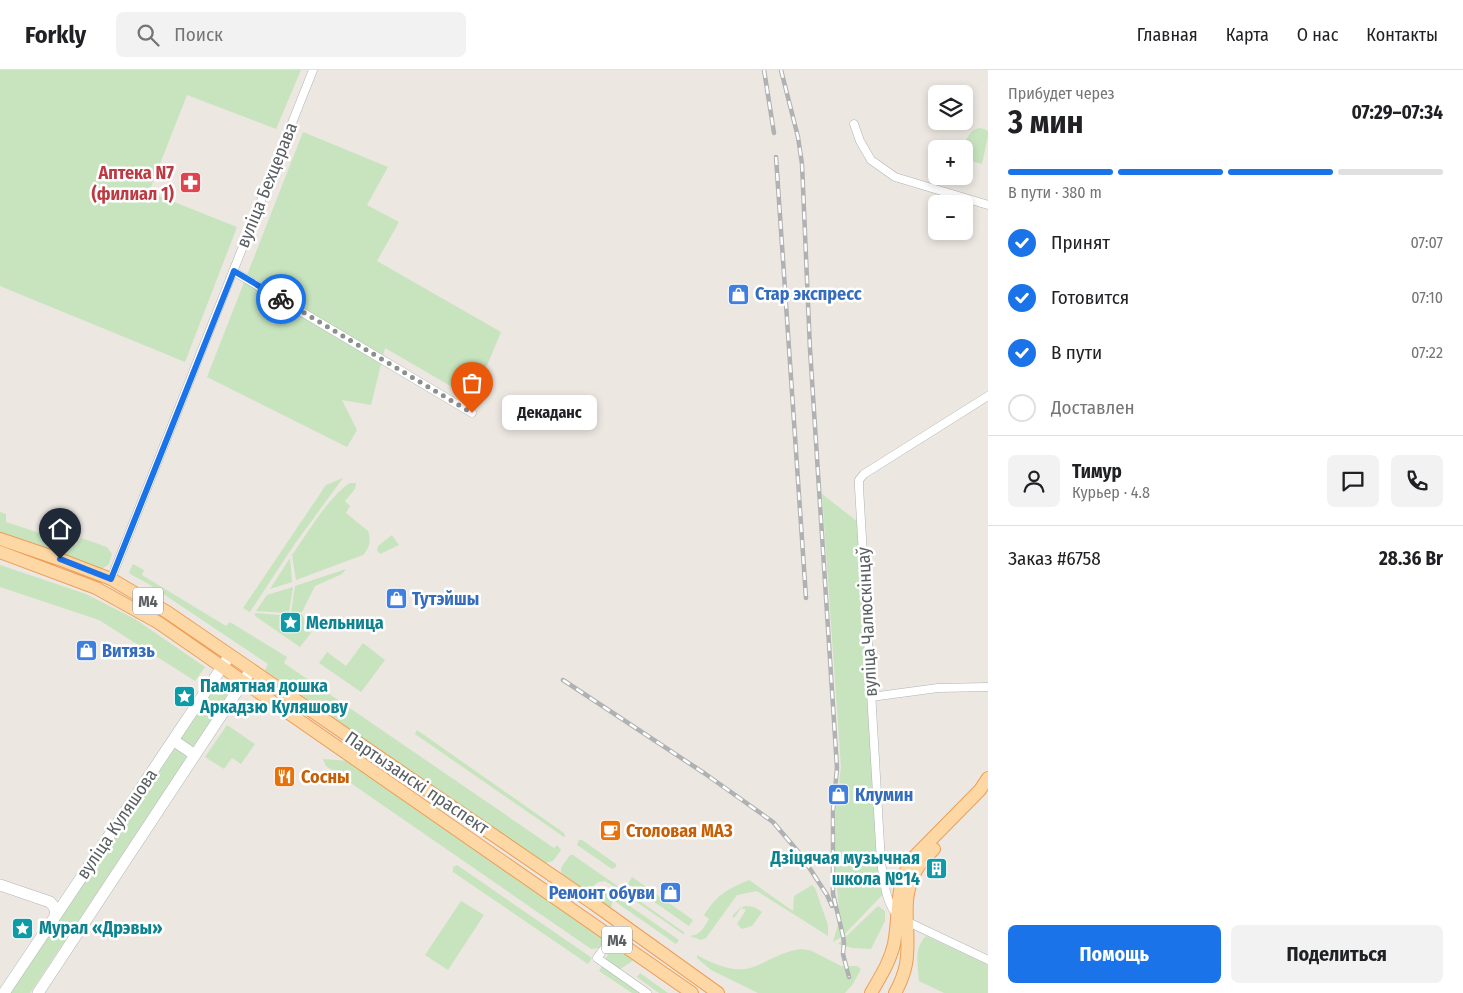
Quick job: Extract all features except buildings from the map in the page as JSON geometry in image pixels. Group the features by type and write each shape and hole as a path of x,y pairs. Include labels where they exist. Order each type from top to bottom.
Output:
{"main road":[{"name":"Партызанскі праспект","path":"0,539 60,559 111,579 167,612 634,932 718,993"},
{"name":"Партызанскі праспект","path":"0,552 96,588 159,623 692,993"},
{"path":"96,588 104,586 111,579"},
{"name":"вуліца Куляшова","path":"4,993 230,655"},
{"name":"вуліца Куляшова","path":"38,993 251,670"},
{"path":"173,740 195,755"},
{"path":"895,993 906,963 898,894 908,867 913,858 980,790 988,778"},
{"path":"871,993 888,962 917,869 988,792"},
{"path":"0,885 50,902 54,906 55,916"},
{"path":"612,937 620,930 634,932"}],"street":[{"name":"вуліца Бехцерава","path":"111,579 313,70"},
{"path":"854,124 860,141 871,160 895,177 988,205"},
{"path":"234,271 472,413"},
{"name":"вуліца Чалюскінцаў","path":"901,918 892,910 881,862 860,480 864,474 987,399"},
{"path":"871,697 938,688 988,687"},
{"path":"901,918 988,960"},
{"path":"612,937 597,958 647,993"}],"green space":[{"path":"0,70 301,70 276,129 187,95 149,192 237,227 185,362 0,286"},
{"path":"976,129 988,131 982,164 973,162 973,140 966,140 970,133"},
{"path":"303,132 388,167 367,205 399,222 377,261 501,332 473,399 385,348 371,405 342,400 357,430 347,447 207,377"},
{"path":"343,478 294,545 250,612 243,608 326,485"},
{"path":"350,483 356,483 355,489 345,501 350,506 346,513 368,531 370,541 367,550 363,555 296,580 292,555 326,506"},
{"path":"822,494 858,522 885,892 843,936 833,942 840,918 835,870 836,808 841,767"},
{"path":"0,512 6,514 6,522 76,545 81,538 107,547 112,554 109,564 102,569 0,534"},
{"path":"392,535 399,545 380,554 377,550 378,546"},
{"path":"290,558 292,582 270,589"},
{"path":"133,564 144,570 142,575 226,626 230,622 287,657 284,663 554,848 557,845 561,850 553,861 543,864 265,670 268,664 147,583 130,574 129,572"},
{"path":"0,565 86,594 135,619 205,667 195,681 99,620 0,587"},
{"path":"346,569 342,574 315,586 302,612 291,613 295,586"},
{"path":"293,587 289,613 256,611 267,595"},
{"path":"255,613 291,616 302,614 311,633 300,647 255,616"},
{"path":"363,643 385,660 361,692 319,663 327,652 346,666"},
{"path":"221,680 230,686 230,691 217,711 203,701 216,682"},
{"path":"199,707 214,716 193,747 180,740 180,737"},
{"path":"227,725 255,744 241,764 232,758 224,769 205,757"},
{"path":"417,730 564,833 565,836 415,734"},
{"path":"175,748 186,756 186,759 30,993 9,993"},
{"path":"323,759 349,761 601,935 603,942 599,948 591,949 326,766"},
{"path":"579,840 582,840 616,864 616,867 612,869 577,845"},
{"path":"570,855 573,855 619,887 618,889 605,881 598,882 591,888 591,897 561,876 561,868"},
{"path":"457,865 592,958 588,964 453,872 453,867"},
{"path":"632,877 693,920 689,926 628,884"},
{"path":"749,880 793,911 794,896 812,885 815,888 828,925 828,936 757,891 737,895 706,938 701,940 690,936 699,933 703,928 709,919 704,915 718,897"},
{"path":"608,891 679,940 676,944 613,900 611,908 601,901 602,893"},
{"path":"627,892 685,933 683,934 625,894"},
{"path":"461,901 484,915 448,970 425,955"},
{"path":"746,906 754,907 762,912 752,926 742,929 737,924 746,910 741,908 734,918 732,916 740,908"},
{"path":"878,906 885,911 885,921 871,949 852,948 838,944"},
{"path":"926,936 988,965 988,993 944,993 919,981 918,952 919,946"},
{"path":"614,946 637,958 620,969 605,959"},
{"path":"802,949 812,951 841,966 857,966 861,969 853,984 845,993 758,993 711,970 697,958 697,955 722,966 743,969 757,966 781,954"},
{"path":"602,966 643,993 632,993 599,971"},
{"path":"640,973 668,993 659,993 637,977"}],"railway":[{"path":"764,70 774,133"},
{"path":"781,70 798,137 802,164 810,349 837,768 833,811 833,894 843,936 843,954 849,977"},
{"path":"776,157 806,598"},
{"path":"563,680 704,773 773,822 801,855 832,906"}],"way so far":[{"path":"281,299 472,413"}],"place":[{"name":"Аптека N7 (филиал 1)","path":"190,183"},
{"name":"Стар экспресс","path":"739,294"},
{"name":"Декаданс","path":"472,413"},
{"name":"Тутэйшы","path":"396,599"},
{"name":"Мельница","path":"290,623"},
{"name":"Витязь","path":"86,651"},
{"name":"Памятная дошка Аркадзю Куляшову","path":"184,696"},
{"name":"Сосны","path":"285,777"},
{"name":"Клумин","path":"839,795"},
{"name":"Столовая МАЗ","path":"610,831"},
{"name":"Дзіцячая музычная школа №14","path":"936,868"},
{"name":"Ремонт обуви","path":"671,893"},
{"name":"Мурал «Дрэвы»","path":"23,928"}],"route":[{"path":"60,559 111,579 234,271 281,299"}]}
